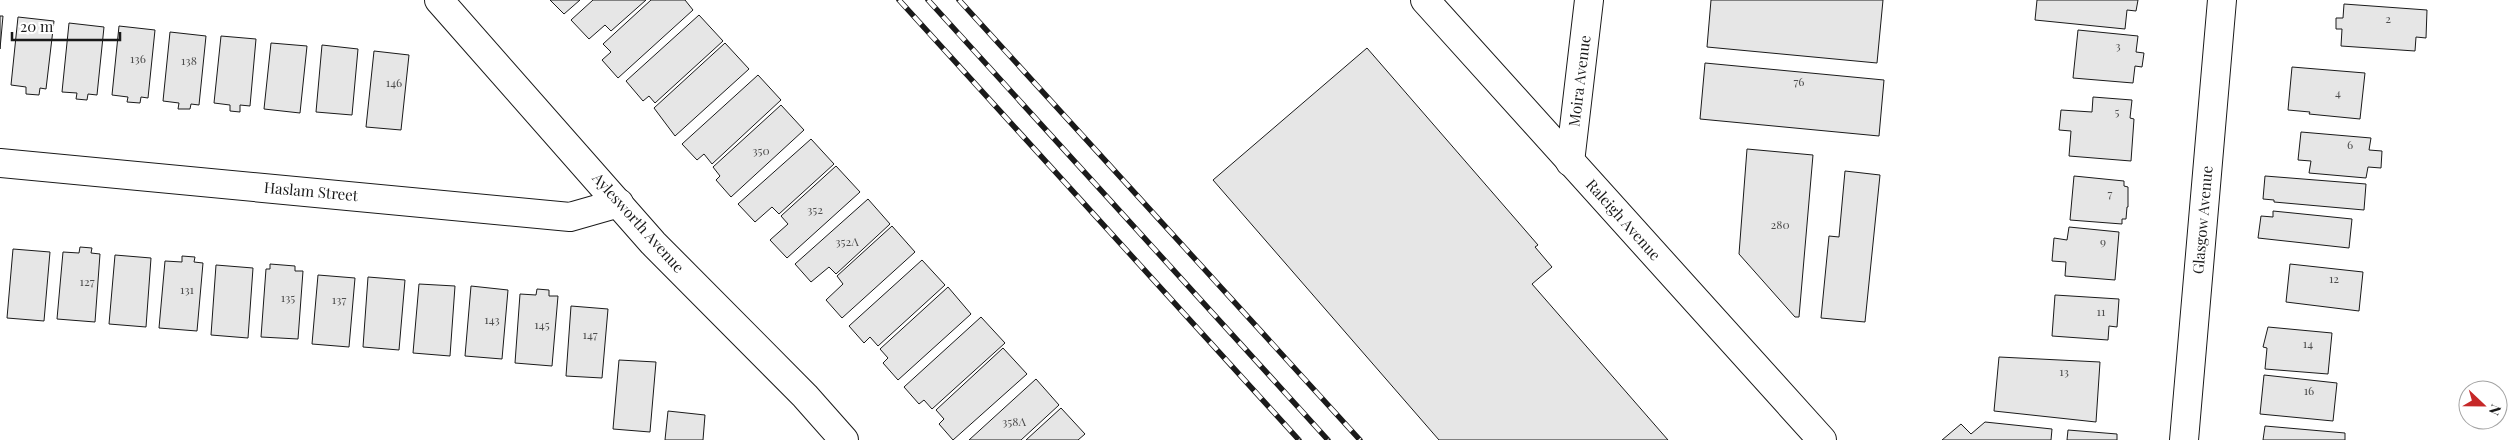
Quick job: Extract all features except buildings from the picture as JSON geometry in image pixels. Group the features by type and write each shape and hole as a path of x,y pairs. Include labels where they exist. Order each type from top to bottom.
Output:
{"street":[{"name":"Aylesworth Avenue","path":"439,0 653,243 805,396 844,440"},
{"name":"Raleigh Avenue","path":"1425,0 1822,440"},
{"name":"Moira Avenue","path":"1570,162 1589,0"},
{"name":"Glasgow Avenue","path":"2184,440 2222,0"},
{"name":"Haslam Street","path":"0,163 570,217 619,203"}],"railway":[{"path":"899,0 1299,440"},
{"path":"928,0 1328,440"},
{"path":"959,0 1360,440"}]}
